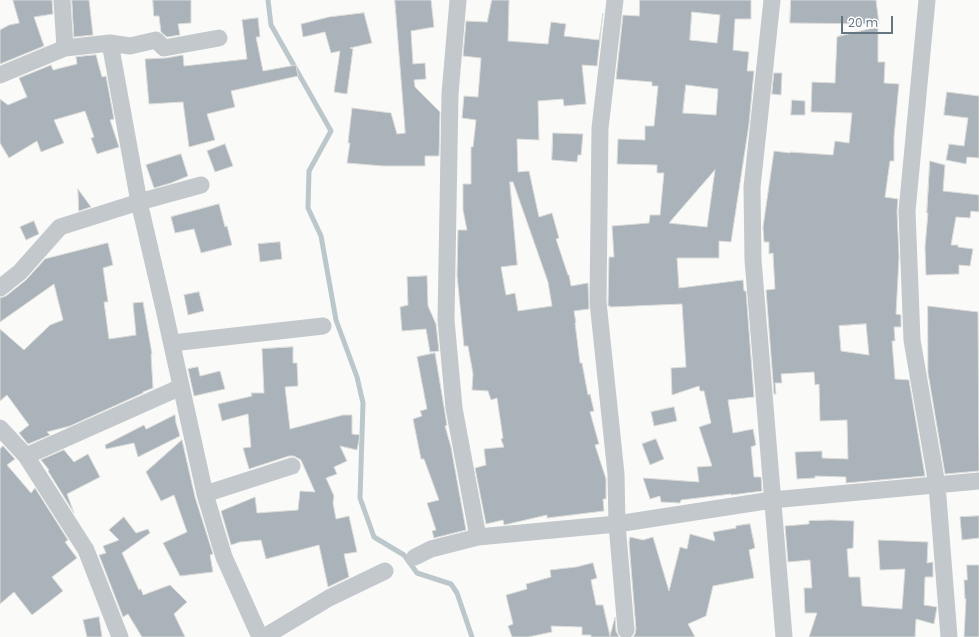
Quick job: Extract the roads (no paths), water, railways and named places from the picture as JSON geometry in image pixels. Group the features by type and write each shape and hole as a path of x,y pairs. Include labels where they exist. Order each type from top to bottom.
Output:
{"street":[{"path":"62,0 65,48"},
{"path":"458,0 450,94 446,320 454,408 478,537"},
{"path":"615,0 600,128 598,302 616,474 617,524 626,630"},
{"path":"772,0 752,187 753,260 784,637"},
{"path":"927,0 907,211 912,340 937,485 949,637"},
{"path":"0,75 65,48 110,43 130,46 156,40 164,48 219,38"},
{"path":"110,43 138,202 172,343 205,494 224,557 260,637"},
{"path":"0,288 20,272 60,227 138,202 201,185"},
{"path":"172,343 323,326"},
{"path":"26,456 181,387"},
{"path":"0,428 26,456 86,550 120,637"},
{"path":"205,494 292,466"},
{"path":"414,557 431,549 478,537 617,524 772,500 979,481"},
{"path":"264,637 329,598 385,571"}],"waterway":[{"path":"268,0 271,25 331,131 309,171 308,208 321,236 336,320 357,377 363,403 360,498 374,537 404,555 417,573 451,584 457,593 472,637"}]}
